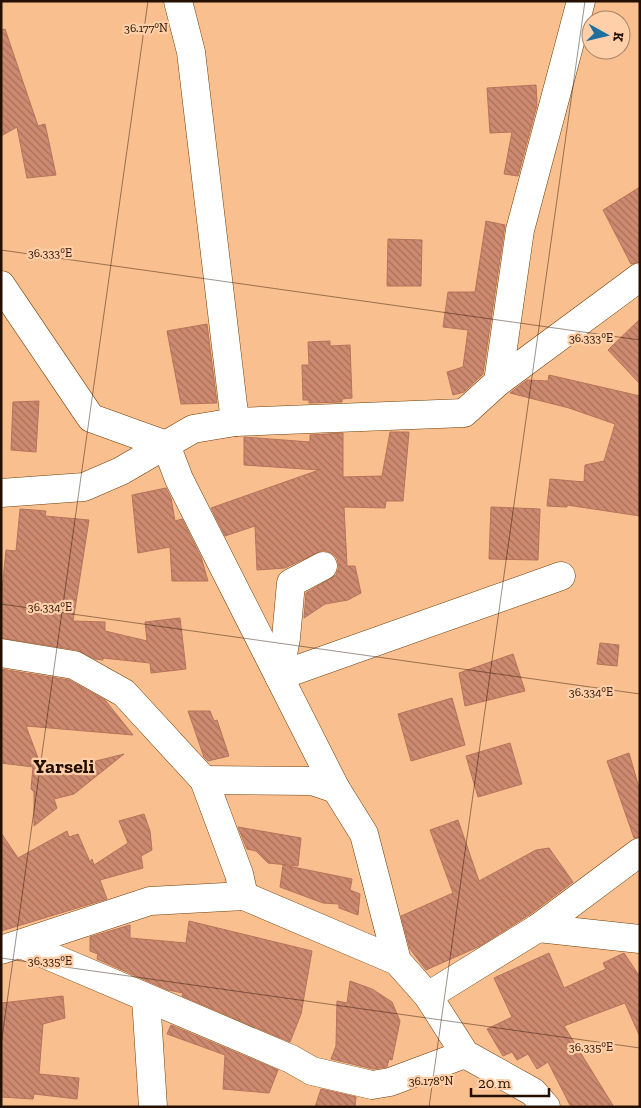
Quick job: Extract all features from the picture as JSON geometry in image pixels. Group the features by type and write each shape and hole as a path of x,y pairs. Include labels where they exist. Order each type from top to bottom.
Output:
{"street":[{"path":"178,1 191,52 235,422"},
{"path":"498,382 520,230 581,1"},
{"path":"1,493 84,487 121,471 192,429 235,422 464,413 498,382 640,277"},
{"path":"1,285 91,418 166,445 179,479 336,789 364,834 397,962"},
{"path":"279,676 286,638 291,583 323,566"},
{"path":"279,676 560,576"},
{"path":"1,653 74,665 124,693 204,780 239,874 244,896"},
{"path":"204,780 312,781 336,789"},
{"path":"428,996 538,928 640,852"},
{"path":"11,947 150,901 244,896 397,962 428,996 464,1054 534,1092 546,1107"},
{"path":"538,928 640,939"},
{"path":"11,947 146,998 291,1059 312,1071 370,1096 390,1082 464,1054"},
{"path":"146,998 154,1107"}],"building":[{"path":"5,29 38,126 45,124 56,175 27,178 17,127 1,136 1,30"},
{"path":"536,85 537,105 518,176 504,174 512,132 490,133 487,88"},
{"path":"640,187 640,262 631,264 603,210"},
{"path":"486,221 505,225 483,374 464,392 453,395 447,372 463,367 468,330 443,327 448,292 475,292"},
{"path":"388,239 422,240 421,286 387,286"},
{"path":"640,319 640,384 608,350"},
{"path":"207,324 217,403 181,404 167,331"},
{"path":"330,341 330,346 350,345 352,398 342,399 342,402 309,403 309,400 303,400 302,365 309,365 308,342"},
{"path":"549,375 640,396 640,516 567,505 567,507 547,506 550,479 584,482 585,465 604,461 615,424 569,408 510,393 527,380 548,381"},
{"path":"39,401 36,452 11,450 13,402"},
{"path":"390,432 409,432 403,501 386,501 385,508 344,507 347,566 355,566 361,593 348,600 325,604 304,618 306,593 336,575 339,567 337,558 323,550 285,568 257,570 255,526 225,536 211,508 319,470 244,465 244,437 310,442 310,435 343,433 343,477 382,476"},
{"path":"166,488 171,498 175,521 182,519 201,557 208,581 172,581 170,547 138,553 132,495"},
{"path":"491,507 540,509 538,560 489,559"},
{"path":"20,509 46,511 45,516 89,520 73,621 105,622 105,631 147,641 145,622 180,618 186,669 151,673 150,663 103,658 103,660 95,659 77,650 1,638 1,600 6,550 16,551"},
{"path":"600,643 619,645 617,666 597,664"},
{"path":"513,654 525,691 465,706 459,673"},
{"path":"1,669 69,680 105,700 133,735 26,726 44,774 124,754 74,794 54,799 57,808 34,826 34,792 31,789 33,767 1,763"},
{"path":"452,698 465,745 411,761 398,714"},
{"path":"188,711 210,711 214,721 217,720 229,756 208,761 204,757"},
{"path":"510,743 522,784 478,797 466,756"},
{"path":"629,753 640,791 640,837 634,838 607,761"},
{"path":"144,814 150,831 152,850 141,856 143,868 100,880 107,899 1,931 1,833 18,858 67,831 69,837 78,834 90,862 92,859 94,865 128,843 119,821"},
{"path":"458,820 479,881 536,850 549,848 573,882 529,915 480,946 426,970 410,949 401,916 453,893 430,830"},
{"path":"238,827 301,838 298,866 268,863 256,851 247,849"},
{"path":"283,865 352,879 350,890 360,894 358,915 339,908 339,904 323,903 280,887"},
{"path":"189,921 312,951 301,1014 290,1042 182,996 183,993 168,990 97,959 98,954 90,951 90,937 130,925 130,938 186,943"},
{"path":"549,953 564,988 606,969 603,963 624,953 640,977 640,1037 625,1003 564,1026 614,1107 571,1107 548,1062 537,1069 528,1054 517,1060 512,1052 503,1056 487,1029 512,1017 494,978"},
{"path":"350,981 372,989 392,1002 400,1021 392,1060 389,1059 387,1067 373,1069 331,1059 336,1046 337,1001 347,1003"},
{"path":"63,996 65,1018 43,1024 39,1074 79,1078 77,1099 34,1094 33,1099 1,1097 1,1003"},
{"path":"171,1025 278,1070 269,1093 223,1089 225,1055 167,1034"},
{"path":"321,1089 356,1097 355,1107 315,1107"}],"district":[{"name":"Yarseli","path":"64,766"}]}
